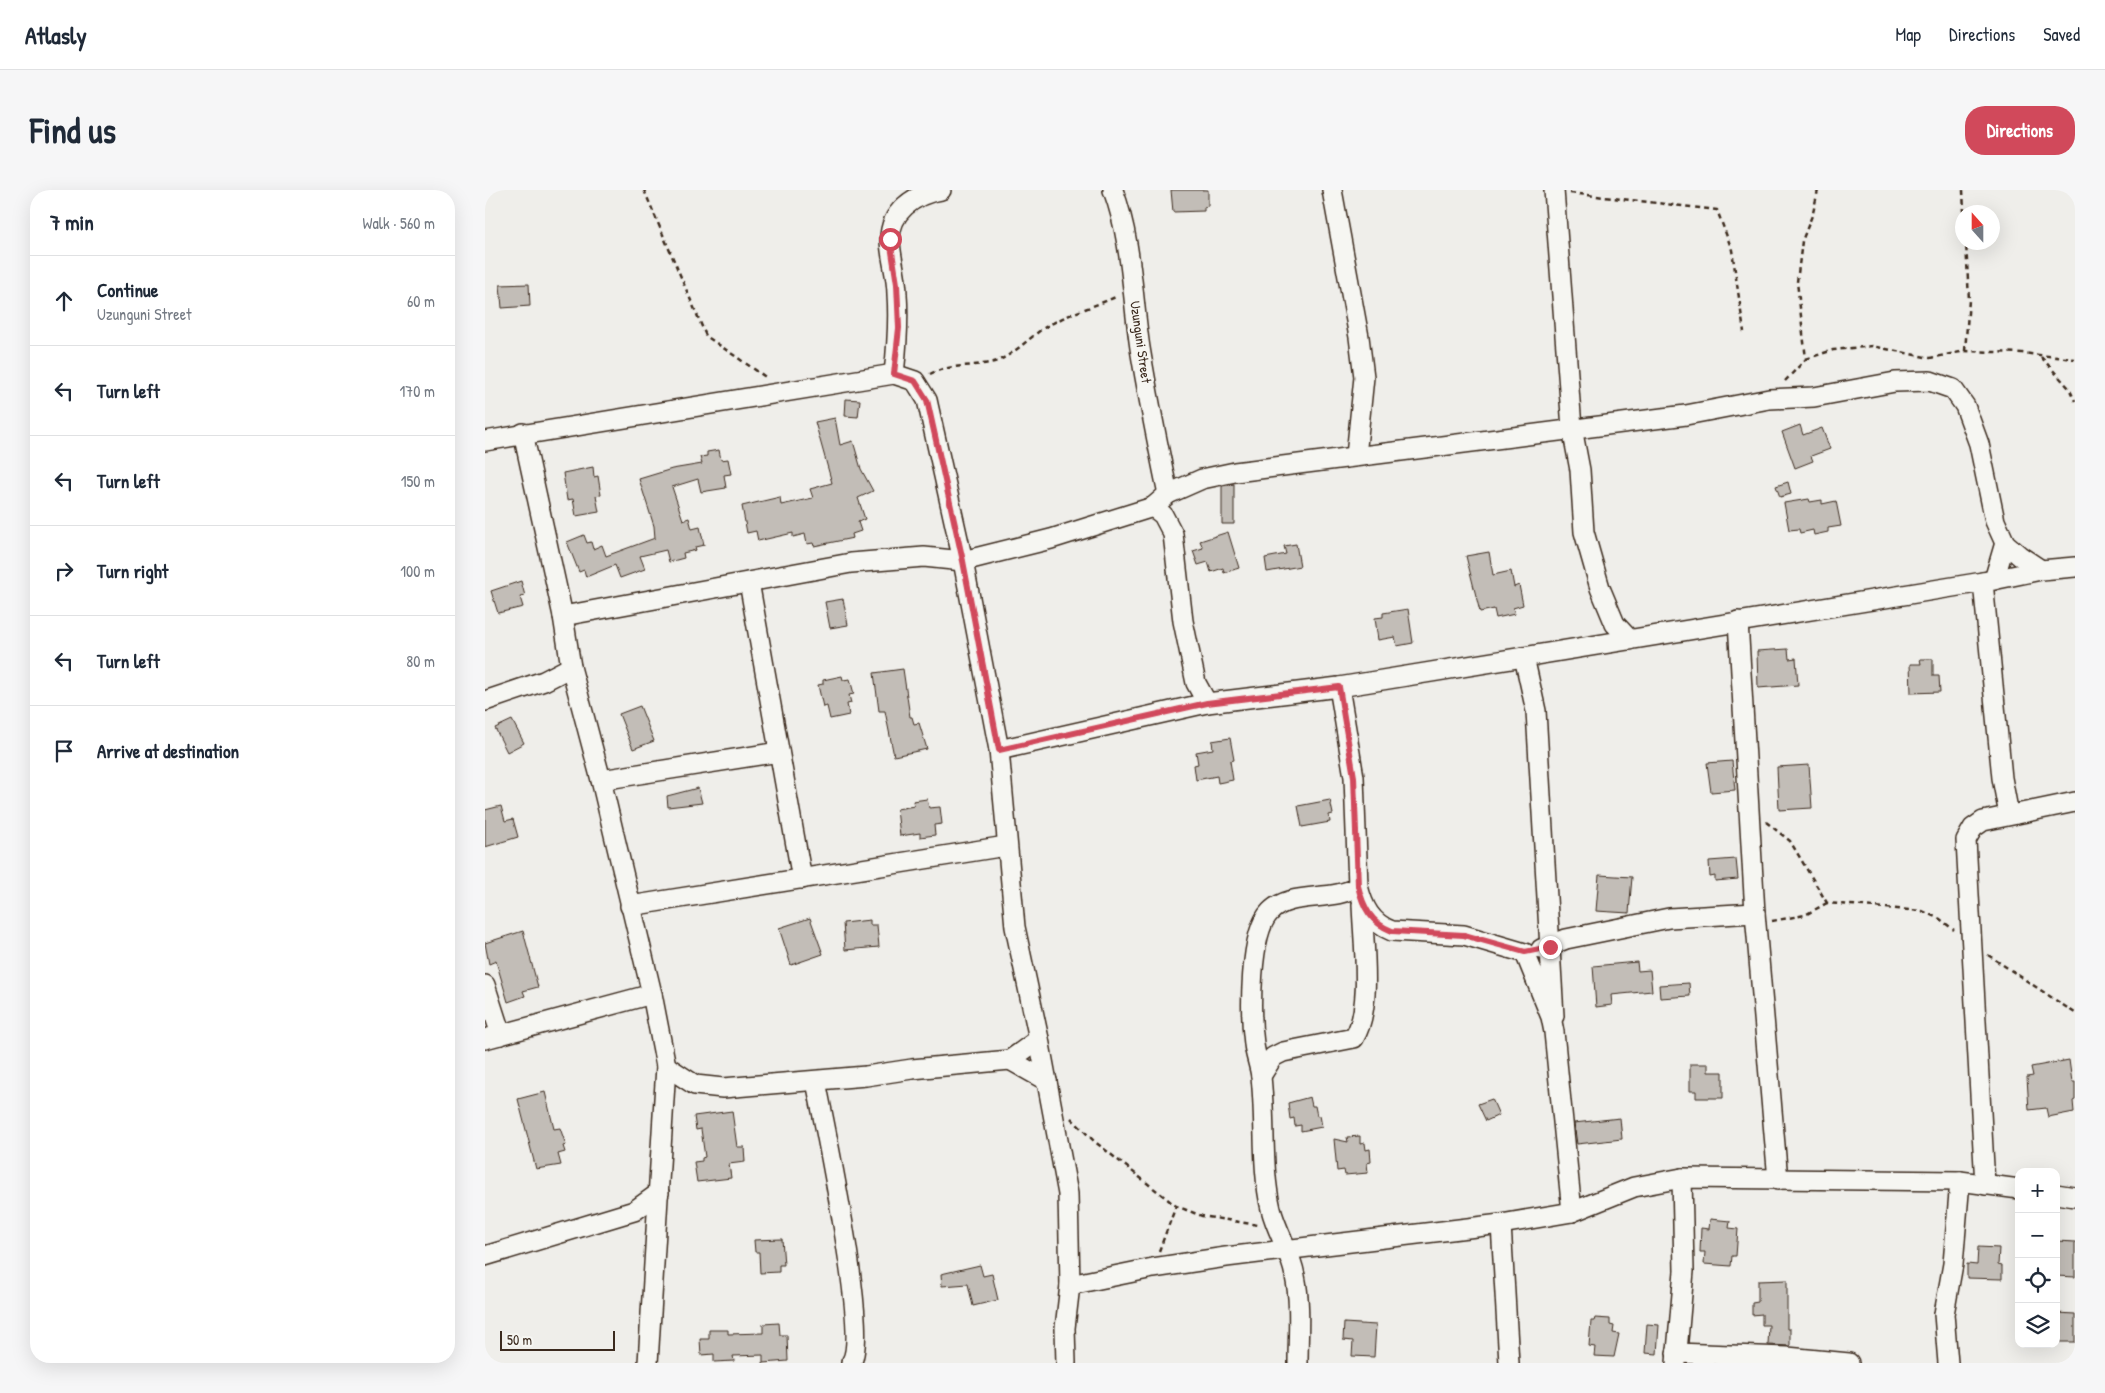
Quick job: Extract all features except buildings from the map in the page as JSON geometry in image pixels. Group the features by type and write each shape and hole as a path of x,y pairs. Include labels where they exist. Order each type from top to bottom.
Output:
{"street":[{"path":"894,374 899,328 897,284 890,239 894,219 903,206 915,198 926,192 941,190"},
{"name":"Uzunguni Street","path":"1113,190 1123,224 1135,288 1140,346 1168,494"},
{"path":"1331,190 1359,337 1364,378 1356,456"},
{"path":"1554,192 1572,428 1580,470 1583,532 1600,588 1615,624 1630,640"},
{"path":"485,441 523,433 894,374 915,381 927,400 963,561 999,750 1006,846 1015,927 1039,1039 1068,1194 1070,1285 1065,1328 1066,1363"},
{"path":"563,616 851,563 924,557 963,561 1051,539 1153,507 1168,494 1202,479 1235,472 1296,466 1356,456 1467,444 1572,428 1686,415 1769,399 1814,398 1895,382 1930,381 1953,389 1965,406 1979,444 1995,521 2005,543 2041,570"},
{"path":"523,433 563,616 571,667 601,780 652,994 665,1066 649,1363"},
{"path":"1153,507 1163,515 1173,534 1183,621 1195,683 1207,703"},
{"path":"2005,543 1988,581 2002,778 2009,815"},
{"path":"999,750 1207,703 1339,687 1988,581 2041,570 2075,567"},
{"path":"749,582 801,880"},
{"path":"1737,621 1755,913 1778,1180"},
{"path":"1524,656 1536,711 1554,998 1554,1032"},
{"path":"485,701 544,681 571,667"},
{"path":"1261,1076 1273,1058 1283,1052 1354,1038 1361,1027 1365,989 1354,777 1339,687"},
{"path":"601,780 779,752"},
{"path":"1985,1185 1966,840 1973,828 1983,821 2075,802"},
{"path":"630,906 1006,846"},
{"path":"1298,1363 1296,1277 1288,1248 1277,1228 1269,1198 1261,1076 1254,1044 1253,971 1255,946 1264,918 1271,910 1283,903 1344,895 1360,895"},
{"path":"1360,895 1373,919 1381,927 1392,931 1464,935 1525,952 1550,947 1565,939 1669,918 1755,913"},
{"path":"1525,952 1551,1017 1554,1032 1572,1212"},
{"path":"485,985 493,1037 652,994"},
{"path":"665,1066 695,1085 723,1088 816,1081 1010,1060 1039,1039"},
{"path":"1010,1060 1047,1082"},
{"path":"816,1081 832,1160 852,1286 857,1347 851,1363"},
{"path":"1682,1178 1685,1271 1676,1358 1787,1357 1849,1363"},
{"path":"1070,1285 1153,1268 1288,1248 1501,1224 1572,1212 1634,1187 1682,1178 1960,1180 2015,1189"},
{"path":"1948,1363 1944,1314 1953,1264 1960,1180"},
{"path":"485,1256 634,1212 659,1193"},
{"path":"2060,1195 2075,1197"},
{"path":"634,1212 657,1230"},
{"path":"1501,1224 1509,1363"}],"path":[{"path":"644,190 705,336 787,392"},
{"path":"1806,359 1797,282 1802,242 1813,213 1818,190"},
{"path":"1963,190 1964,205"},
{"path":"1554,192 1577,193 1717,210 1732,250 1744,332"},
{"path":"1965,352 1969,300 1966,250"},
{"path":"915,381 944,368 996,361 1023,346 1041,330 1055,322 1135,288"},
{"path":"1769,399 1806,359 1833,350 1872,346 1930,358 1965,352 2022,353 2075,359"},
{"path":"2041,356 2069,388 2075,401"},
{"path":"1748,817 1762,819 1790,842 1827,903"},
{"path":"1755,913 1773,922 1805,915 1827,903 1922,911 1940,919 1973,945 2075,1013"},
{"path":"1069,1115 1094,1141 1176,1206 1202,1216 1277,1228"},
{"path":"1153,1268 1176,1206"}],"route":[{"path":"890,239 897,284 899,328 894,374 915,381 927,400 963,561 999,750 1207,703 1339,687 1354,777 1358,886 1362,904 1373,919 1381,927 1392,931 1464,935 1525,952 1550,947"}]}
